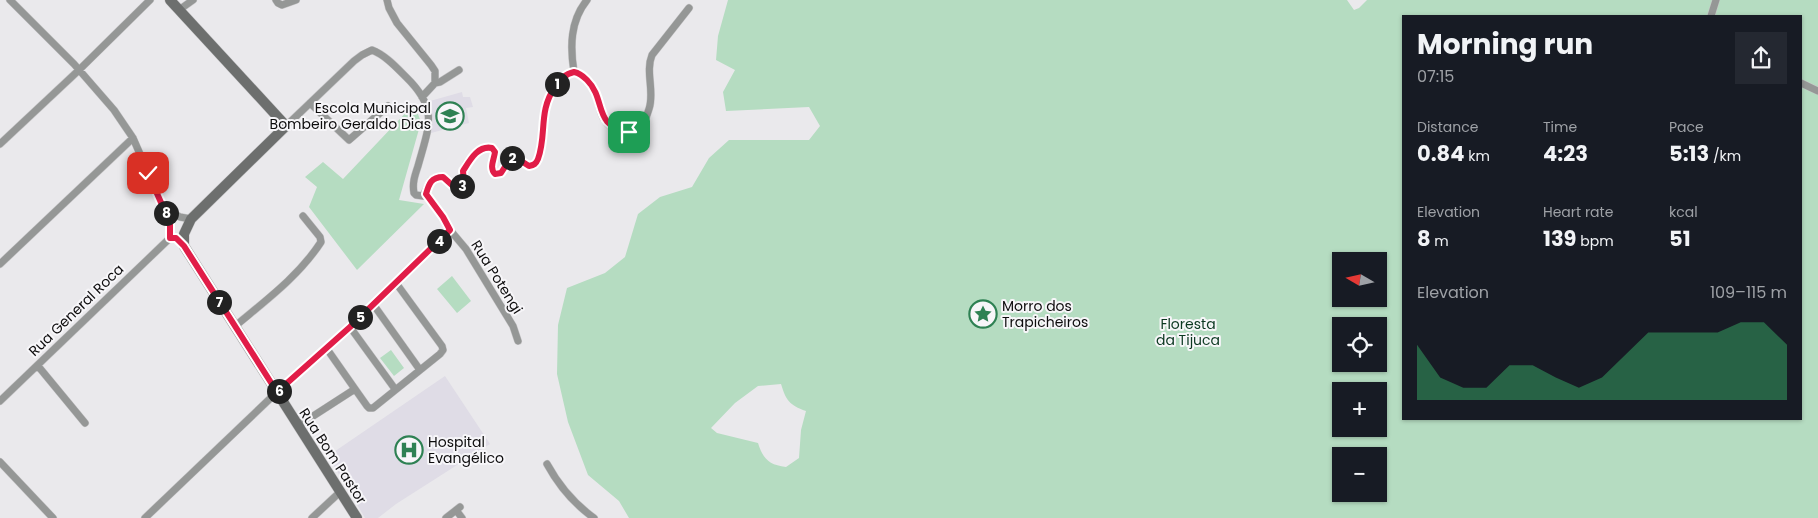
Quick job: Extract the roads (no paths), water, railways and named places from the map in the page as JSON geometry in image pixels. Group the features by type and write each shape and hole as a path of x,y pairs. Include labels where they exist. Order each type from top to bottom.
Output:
{"street":[{"path":"10,0 80,70 114,110 133,138 170,223 170,238"},
{"path":"0,144 80,70 150,0"},
{"path":"170,0 286,126"},
{"path":"179,10 193,0"},
{"path":"276,0 282,5 296,0"},
{"path":"387,0 397,23 431,65 434,71 434,83"},
{"path":"574,72 571,50 573,31 581,8 587,0"},
{"path":"1711,15 1716,0"},
{"path":"426,194 429,183 435,178 443,177 455,187 462,186 464,183 463,171 477,152 484,147 492,148 495,152 492,170 495,174 501,173 510,159 518,159 529,166 535,164 538,161 545,112 552,92 565,76 574,72 583,76 594,89 603,118 611,126 620,131 629,132 636,130 642,125 651,102 650,64 652,55 688,8"},
{"path":"184,246 184,234 191,219 362,55 372,50 397,68 413,84 422,97 434,83 459,70"},
{"path":"1802,83 1818,90"},
{"name":"Rua Potengi","path":"422,97 429,112 429,122 413,187 416,195 423,196 426,194 450,230 472,258 513,326 518,341"},
{"path":"310,103 349,140 388,106"},
{"path":"0,264 133,138"},
{"path":"164,208 180,217 191,219"},
{"path":"234,327 297,273 321,242 303,216"},
{"path":"145,518 277,392 327,349 450,230"},
{"name":"Rua Bom Pastor","path":"170,238 176,238 184,246 357,518"},
{"name":"Rua General Roca","path":"0,401 170,238"},
{"path":"327,349 369,408 372,408 440,354 443,350 442,346 396,283"},
{"path":"373,304 420,370"},
{"path":"350,327 395,389"},
{"path":"38,366 85,423"},
{"path":"297,425 355,389"},
{"path":"0,462 53,518"},
{"path":"546,464 557,483 574,503 594,518"},
{"path":"312,518 340,492"},
{"path":"446,518 458,508 462,518"}],"place":[{"name":"Escola Municipal Bombeiro Geraldo Dias","path":"450,116"},
{"name":"Morro dos Trapicheiros","path":"983,314"},
{"name":"Hospital Evangélico","path":"409,450"}],"park label":[{"name":"Floresta da Tijuca","path":"1188,332"}]}
